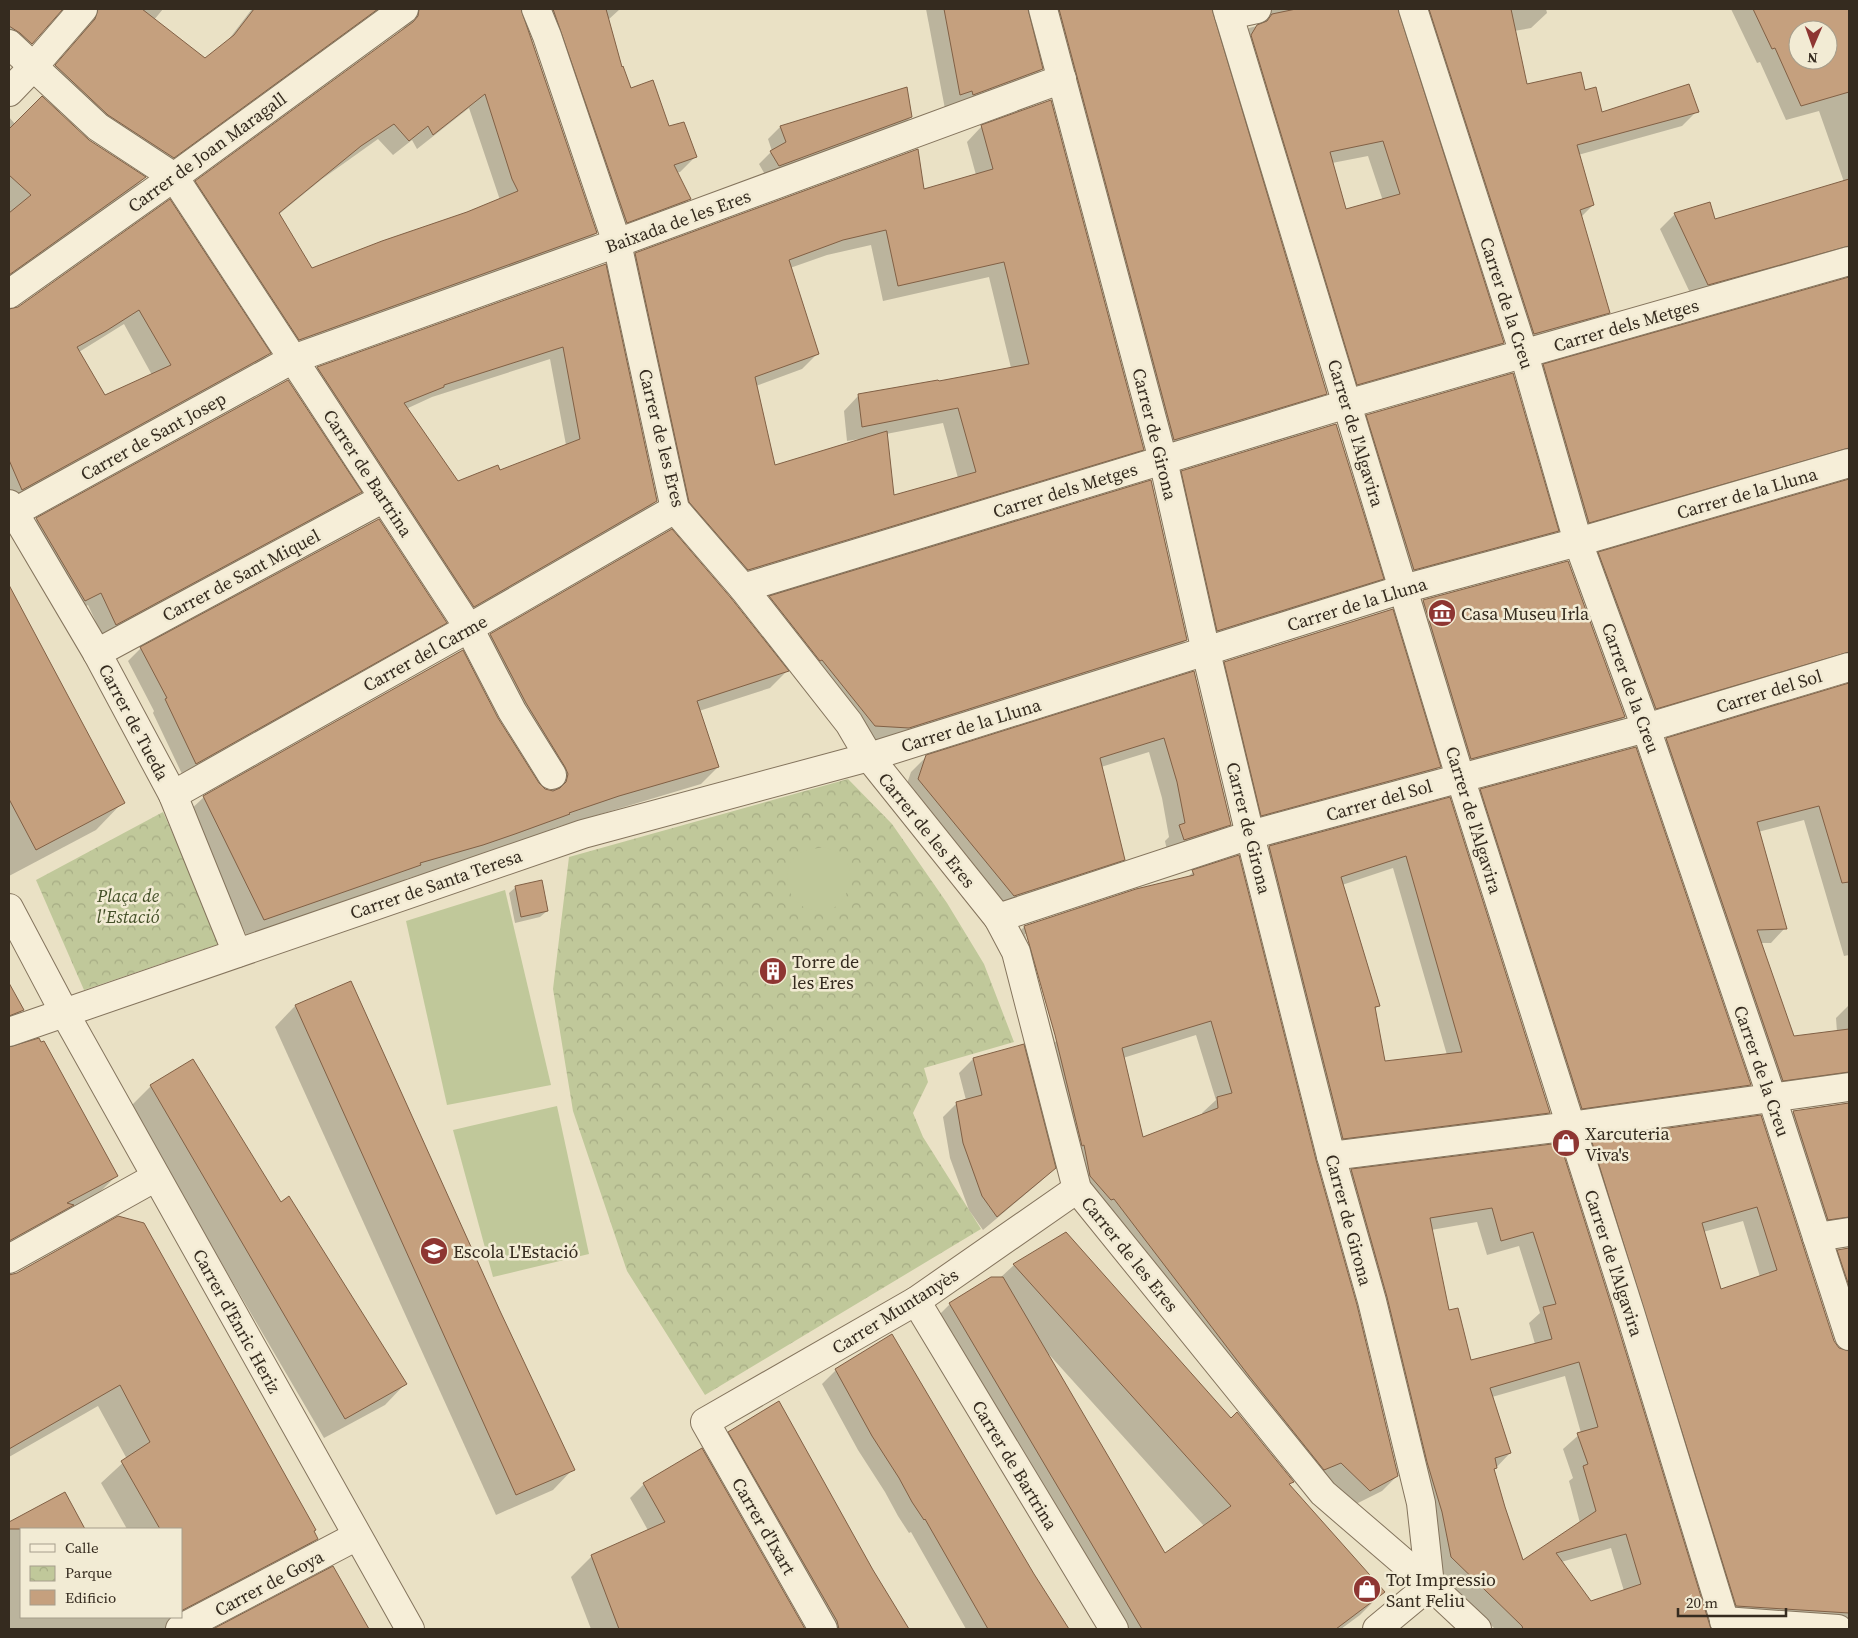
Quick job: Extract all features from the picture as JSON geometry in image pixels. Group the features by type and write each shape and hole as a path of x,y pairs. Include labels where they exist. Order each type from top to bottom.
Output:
{"street":[{"path":"9,92 83,9"},
{"name":"Carrer de Joan Maragall","path":"9,294 174,177 404,9"},
{"name":"Carrer de les Eres","path":"536,9 547,36 617,243 675,509 743,588 849,723 869,757 998,918 1016,952 1077,1189 1324,1493 1430,1585"},
{"name":"Carrer de Girona","path":"1043,9 1163,460 1250,836 1331,1156 1372,1301 1421,1503 1430,1585"},
{"path":"1228,12 1257,9"},
{"name":"Carrer de la Creu","path":"1413,9 1524,354 1578,542 1646,728 1772,1098 1849,1336"},
{"name":"Carrer de l'Algavira","path":"1228,12 1460,777 1627,1303 1725,1625"},
{"path":"9,44 98,127 174,177"},
{"name":"Baixada de les Eres","path":"293,359 617,243 1062,79"},
{"name":"Carrer de Bartrina","path":"174,177 469,628 512,711 552,775"},
{"name":"Carrer dels Metges","path":"743,588 1347,404 1849,261"},
{"name":"Carrer de Sant Josep","path":"11,508 293,359"},
{"name":"Carrer de la Lluna","path":"869,757 1206,652 1403,588 1578,542 1849,463"},
{"name":"Carrer de Sant Miquel","path":"97,653 384,498"},
{"name":"Carrer de Tueda","path":"11,508 97,653 173,795 237,953"},
{"name":"Carrer del Carme","path":"173,795 675,509"},
{"name":"Carrer del Sol","path":"998,918 1250,836 1460,777 1646,728 1849,667"},
{"name":"Carrer de Santa Teresa","path":"9,1032 583,834 869,757"},
{"name":"Carrer d'Enric Heriz","path":"9,908 64,1012 410,1629"},
{"path":"1331,1156 1571,1126 1849,1087"},
{"path":"9,1259 156,1176"},
{"name":"Carrer Muntanyès","path":"705,1422 916,1302 1077,1189"},
{"path":"1817,1237 1849,1232"},
{"name":"Carrer de Bartrina","path":"916,1302 1114,1629"},
{"name":"Carrer d'Ixart","path":"705,1422 823,1629"},
{"name":"Carrer de Goya","path":"180,1629 358,1536"},
{"path":"1377,1629 1430,1585 1477,1629"},
{"path":"1725,1625 1838,1629"}],"green space":[{"path":"848,779 892,824 947,903 984,964 1014,1042 924,1068 928,1082 913,1113 923,1137 981,1229 705,1395 627,1271 573,1111 553,989 569,857"},
{"name":"Plaça de l'Estació","path":"163,812 222,943 84,990 36,880"},
{"path":"823,847 841,855 847,863 850,883 841,902 833,908 823,911 809,909 797,902 789,889 787,877 789,866 795,856"},
{"path":"505,890 551,1085 447,1105 406,921"},
{"path":"557,1106 589,1254 493,1277 453,1130"}],"building":[{"path":"9,9 63,9 32,44 9,26"},
{"path":"98,9 142,9 205,58 234,35 254,9 378,9 174,158 108,115 55,65 95,19"},
{"path":"419,9 521,9 597,233 299,340 195,181 413,22 418,16","holes":["485,94 512,179 518,191 467,212 382,241 312,268 279,213 361,146 394,124 409,141 428,126 433,135"]},
{"path":"553,9 606,9 622,67 631,88 653,80 669,126 684,122 697,157 674,165 691,199 627,223"},
{"path":"944,9 1028,9 1043,69 973,95 972,91 960,95"},
{"path":"1059,9 1212,9 1327,394 1174,440"},
{"path":"1296,9 1398,9 1504,343 1357,385 1251,35 1257,25 1267,21 1272,14","holes":["1383,141 1400,194 1346,209 1330,152"]},
{"path":"1429,9 1511,9 1527,84 1581,72 1585,90 1596,87 1602,112 1689,84 1699,112 1577,145 1594,205 1580,210 1610,313 1534,334"},
{"path":"1753,9 1849,9 1849,92 1801,106 1775,48 1772,49"},
{"path":"907,87 912,117 779,166 770,151 786,142 780,126"},
{"path":"42,96 89,140 146,177 9,275 9,213 31,195 9,175 9,129"},
{"path":"1051,100 1144,450 748,570 689,502 635,253 918,149 924,189 993,169 981,125","holes":["886,230 898,286 1004,262 1029,364 858,394 862,427 958,408 976,472 894,495 887,431 775,465 755,377 819,354 789,260 843,240"]},
{"path":"1849,179 1849,246 1708,285 1674,213 1710,202 1715,219"},
{"path":"170,199 271,353 22,490 9,460 9,309 18,307","holes":["139,310 171,365 105,395 77,347"]},
{"path":"606,264 657,501 474,607 317,367","holes":["563,347 580,439 500,470 498,465 458,481 404,403 444,387 444,385"]},
{"path":"1849,277 1849,448 1589,523 1543,364"},
{"path":"1513,373 1559,531 1414,570 1366,415"},
{"path":"288,380 362,492 116,625 101,593 85,601 36,518"},
{"path":"1336,424 1384,579 1217,631 1181,471"},
{"path":"1849,479 1849,652 1656,709 1598,552"},
{"path":"1151,480 1187,640 909,728 875,726 822,660 820,661 769,596"},
{"path":"379,519 447,623 196,764 165,699 167,698 140,647"},
{"path":"672,529 731,598 789,671 697,701 719,767 619,796 483,845 420,863 421,865 264,920 203,796 463,650 498,718 539,783 545,789 553,791 560,788 566,782 568,774 565,767 526,703 490,634"},
{"path":"1568,561 1625,717 1471,759 1423,600"},
{"path":"9,585 125,803 36,850 9,799"},
{"path":"1393,609 1441,767 1261,816 1224,662"},
{"path":"1194,671 1231,825 1184,840 1179,825 1185,823 1177,782 1164,738 1100,758 1125,860 1014,896 918,779 926,755"},
{"path":"1849,683 1849,882 1842,883 1819,806 1757,822 1787,929 1757,930 1794,1036 1849,1029 1849,1072 1783,1081 1666,738"},
{"path":"1636,747 1751,1085 1582,1109 1480,789"},
{"path":"1450,797 1550,1113 1343,1139 1269,846","holes":["1406,856 1462,1052 1385,1061 1375,1007 1380,1006 1341,877"]},
{"path":"1239,855 1316,1160 1357,1305 1398,1476 1370,1491 1341,1463 1324,1470 1249,1376 1114,1199 1111,1200 1090,1176 1084,1145 1082,1146 1055,1035 1024,926 1136,889 1194,875 1192,870","holes":["1211,1021 1232,1093 1217,1097 1218,1108 1143,1137 1122,1048"]},
{"path":"542,880 548,911 521,917 515,886"},
{"path":"351,981 500,1311 575,1470 516,1495 295,1005"},
{"path":"9,983 24,1010 9,1016"},
{"path":"39,1038 41,1042 44,1041 118,1176 67,1203 74,1205 9,1241 9,1047"},
{"path":"1024,1044 1056,1168 997,1217 982,1196 963,1143 956,1102 982,1095 973,1058"},
{"path":"193,1059 281,1202 289,1196 407,1384 345,1419 150,1085"},
{"path":"1849,1103 1849,1217 1828,1220 1793,1111"},
{"path":"1761,1115 1834,1341 1839,1348 1849,1351 1849,1613 1736,1606 1591,1139","holes":["1757,1207 1777,1270 1721,1289 1702,1223"]},
{"path":"1560,1143 1711,1629 1523,1629 1451,1557 1442,1512 1427,1462 1387,1297 1351,1169","holes":["1492,1208 1501,1241 1533,1232 1556,1304 1543,1307 1552,1339 1471,1360 1458,1308 1449,1310 1430,1218","1579,1362 1598,1427 1577,1433 1588,1464 1583,1466 1596,1511 1523,1560 1494,1469 1497,1468 1495,1458 1511,1453 1490,1388","1626,1534 1641,1584 1591,1601 1556,1553"]},
{"path":"118,1216 144,1223 316,1530 314,1531 318,1539 182,1610 182,1528 159,1528 121,1461 150,1442 120,1385 9,1449 9,1275 17,1273"},
{"path":"1066,1232 1231,1418 1237,1412 1294,1482 1289,1484 1385,1592 1336,1629 1142,1629 949,1303 991,1277 1003,1277 1165,1553 1231,1506 1013,1264"},
{"path":"1849,1248 1849,1286 1837,1250"},
{"path":"892,1334 1034,1574 1069,1629 988,1629 925,1519 912,1502 872,1436 835,1369"},
{"path":"779,1401 873,1570 909,1629 839,1629 837,1621 728,1432"},
{"path":"702,1448 805,1629 619,1629 591,1555 665,1522 643,1483"},
{"path":"65,1492 84,1528 9,1529 9,1522"},
{"path":"333,1566 369,1629 213,1629"}],"place":[{"name":"Casa Museu Irla","path":"1442,613"},
{"name":"Torre de les Eres","path":"773,971"},
{"name":"Xarcuteria Viva's","path":"1566,1143"},
{"name":"Escola L'Estació","path":"434,1251"},
{"name":"Tot Impressio Sant Feliu","path":"1367,1589"}]}
